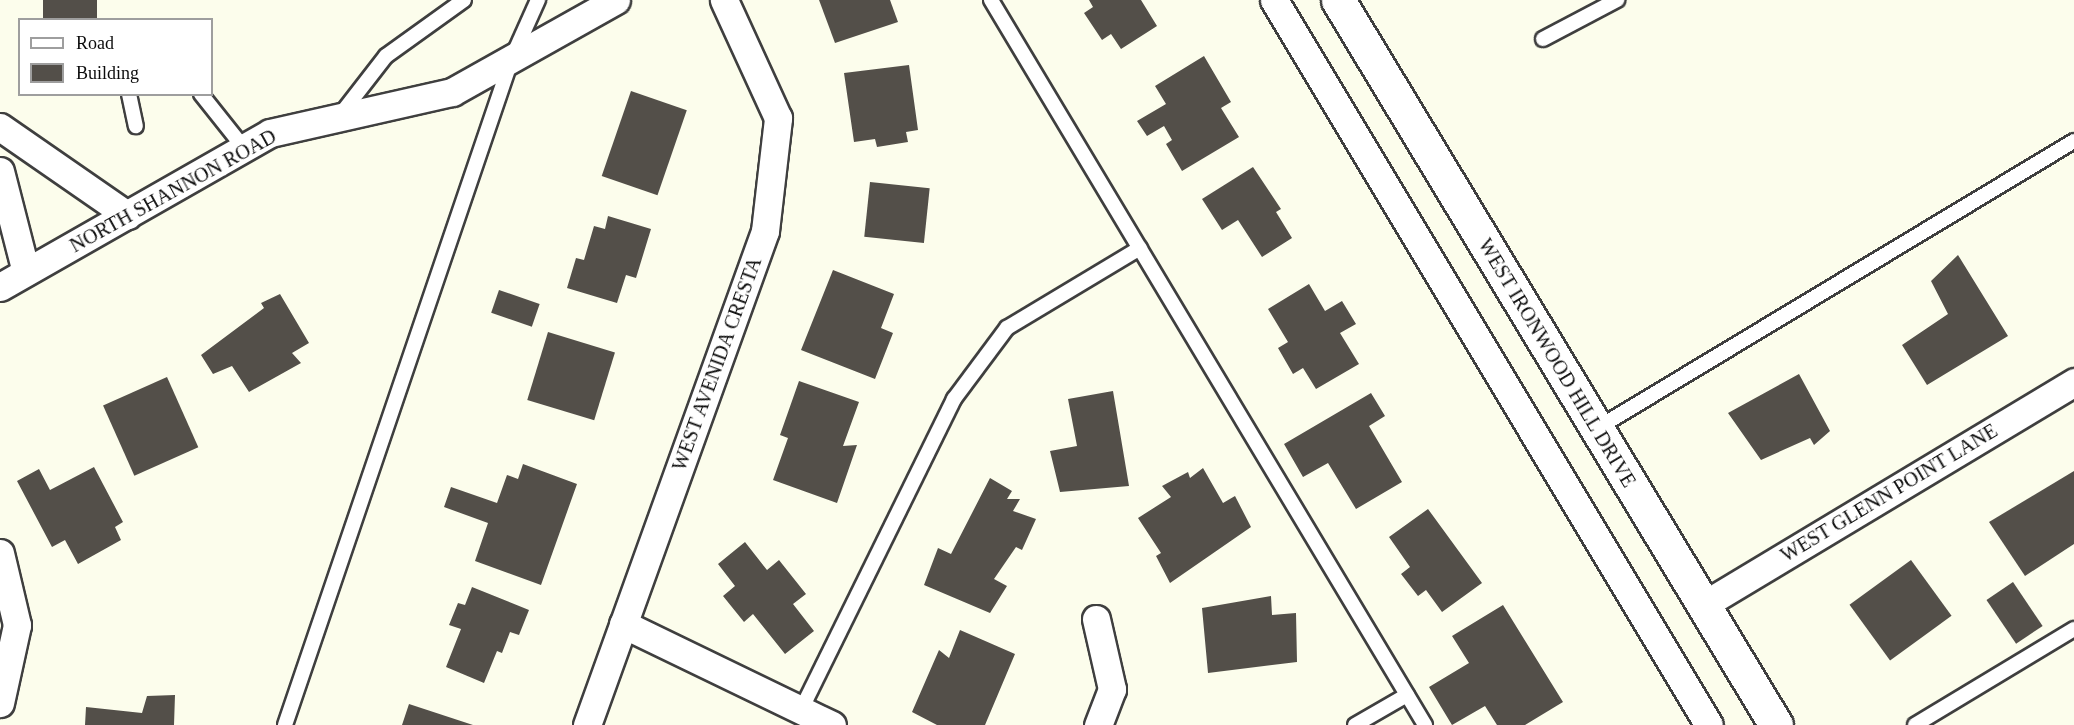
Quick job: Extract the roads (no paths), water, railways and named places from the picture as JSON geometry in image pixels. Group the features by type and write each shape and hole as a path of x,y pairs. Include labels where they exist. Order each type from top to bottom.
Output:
{"street":[{"name":"NORTH SHANNON ROAD","path":"0,287 270,133 452,92 616,0"},
{"name":"WEST AVENIDA CRESTA","path":"587,725 765,231 778,118 724,0"},
{"path":"1275,0 1709,725"},
{"name":"WEST IRONWOOD HILL DRIVE","path":"1338,0 1776,725"},
{"path":"0,127 127,215"},
{"path":"0,171 26,272"},
{"name":"WEST GLENN POINT LANE","path":"1704,604 2074,382"},
{"path":"0,553 17,625 0,703"},
{"path":"1096,619 1112,689 1098,725"},
{"path":"623,624 832,725"}],"lane":[{"path":"338,118 386,56 464,0"},
{"path":"285,725 512,58 538,0"},
{"path":"991,0 1425,725"},
{"path":"1543,39 1617,0"},
{"path":"129,96 136,126"},
{"path":"203,96 244,148"},
{"path":"1596,429 2074,141"},
{"path":"801,710 954,399 1007,328 1140,248"},
{"path":"1915,725 2074,629"},
{"path":"1355,725 1407,694"}]}
